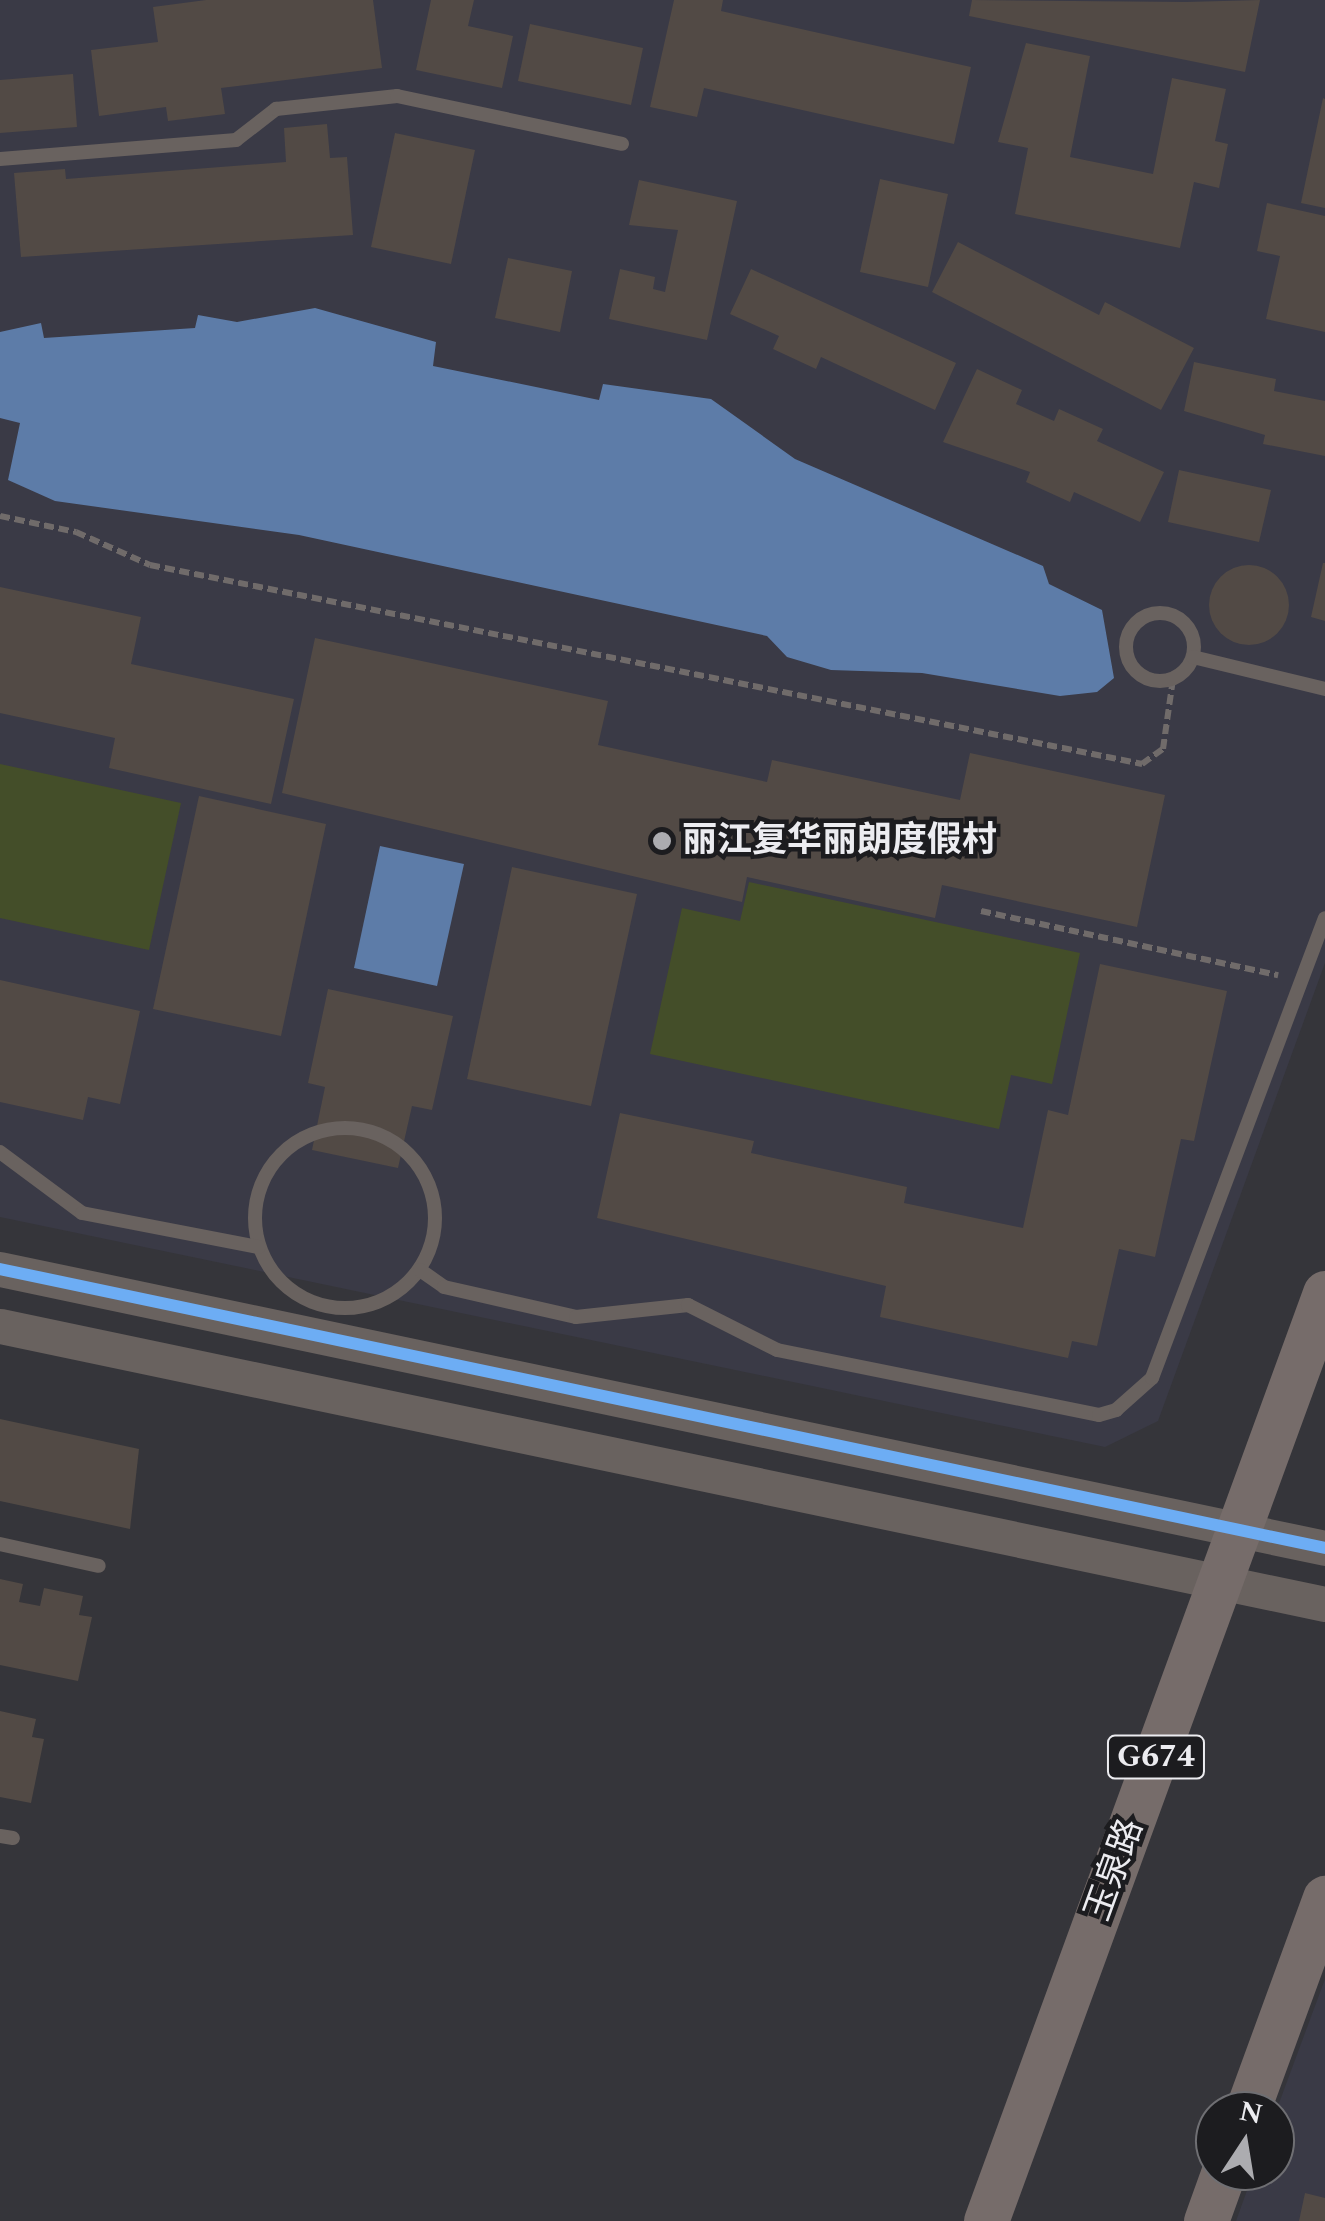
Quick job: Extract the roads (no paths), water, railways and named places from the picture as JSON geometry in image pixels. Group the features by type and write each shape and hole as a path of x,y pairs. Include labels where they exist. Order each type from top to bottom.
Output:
{"highway":[{"name":"玉泉路","path":"986,2221 1325,1293"},
{"path":"1253,2091 1325,1898"},
{"path":"1206,2221 1217,2191"}],"street":[{"path":"0,1270 324,1321 1325,1548"},
{"path":"0,1326 1325,1604"}],"lane":[{"path":"0,159 236,140 276,108 397,96 622,144"},
{"path":"1154,613 1179,619 1193,658 1173,679 1133,668 1132,627 1154,613"},
{"path":"1193,658 1325,688"},
{"path":"420,1270 444,1287 576,1317 688,1304 777,1350 1100,1415 1116,1410 1152,1378 1325,918"},
{"path":"365,1130 404,1149 430,1186 436,1230 420,1270 386,1299 324,1321 283,1284 260,1247 255,1204 272,1164 313,1134 365,1130"},
{"path":"0,1152 82,1213 260,1247"},
{"path":"0,1544 99,1566"}],"water":[{"path":"315,308 436,342 433,366 599,400 603,384 711,399 795,459 1043,566 1049,584 1102,610 1114,678 1097,692 1060,696 922,673 831,670 787,657 767,636 299,535 55,501 8,480 20,423 0,418 0,332 41,323 44,338 195,328 198,315 237,322"},
{"path":"380,846 464,864 437,986 354,968"}],"place":[{"name":"丽江复华丽朗度假村","path":"662,841"}]}
